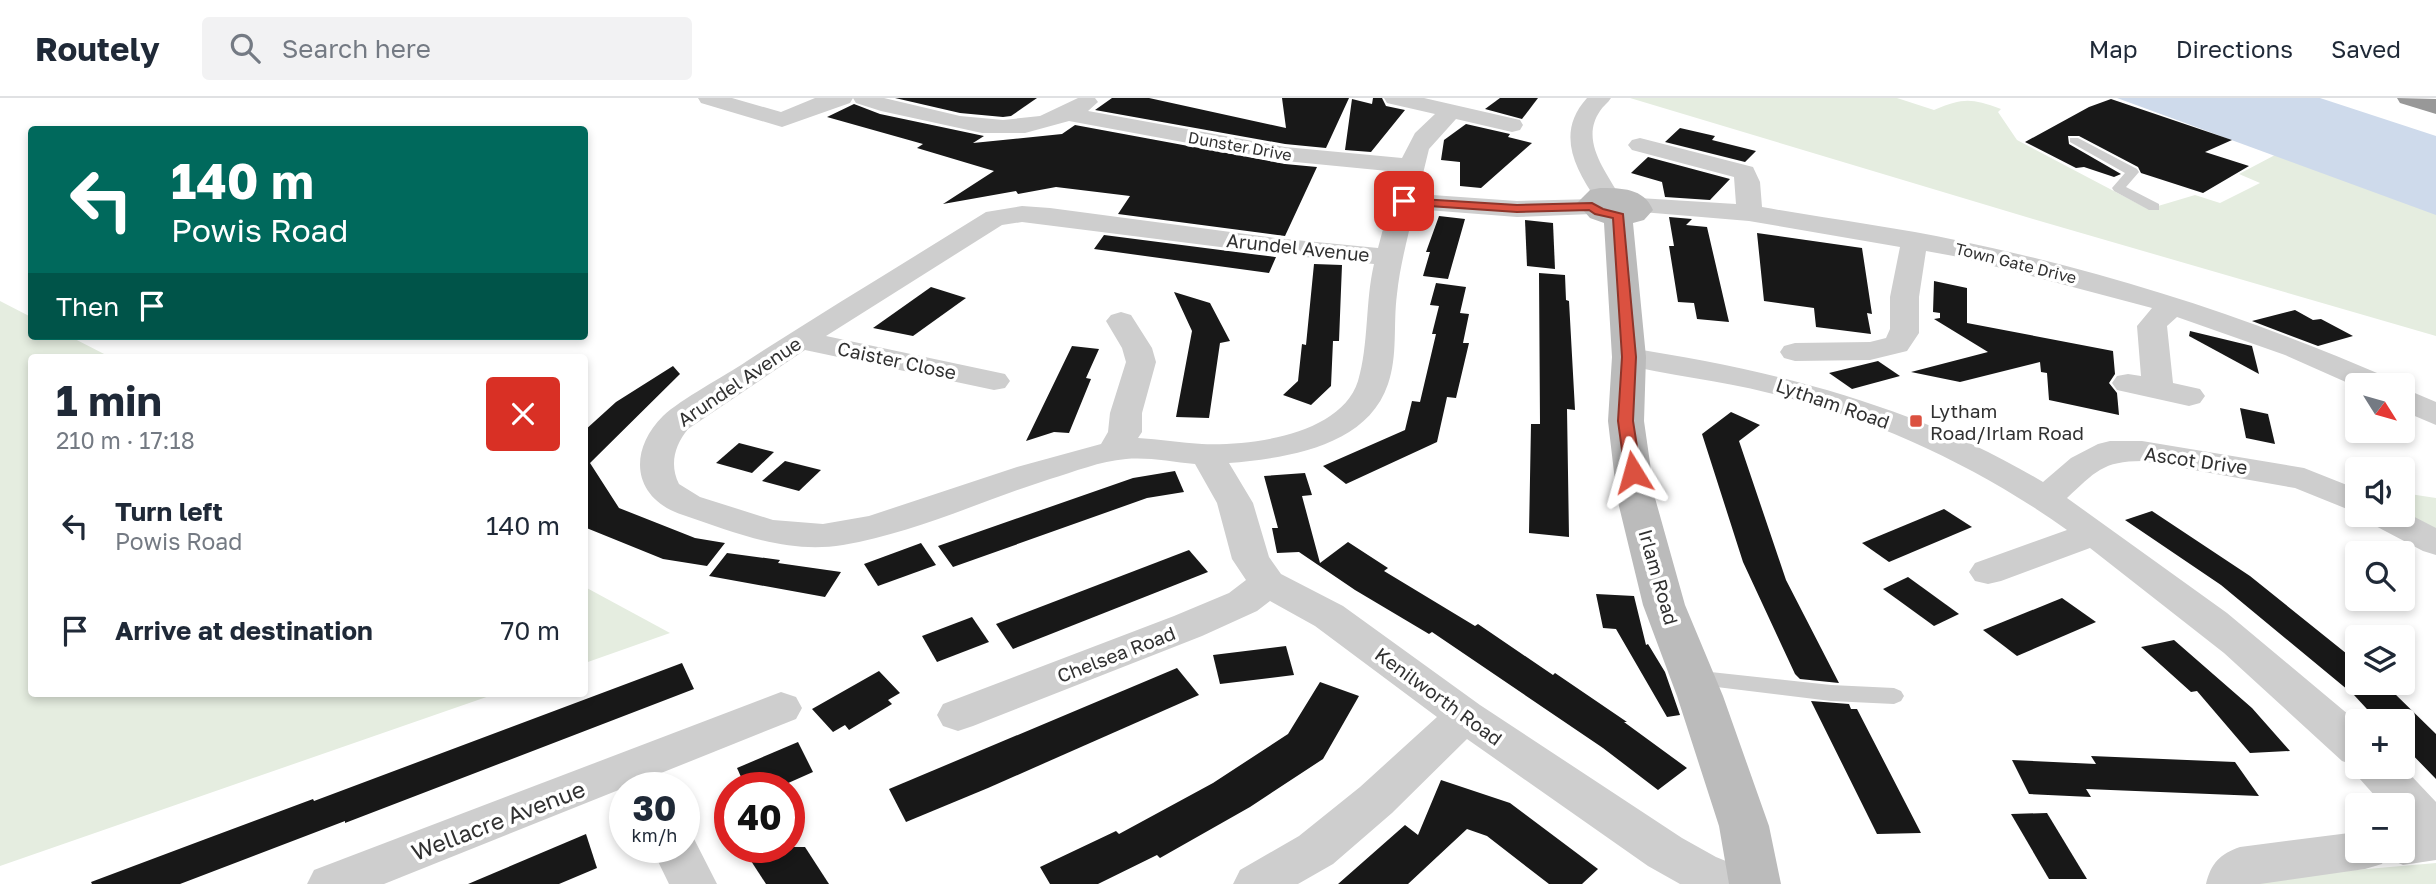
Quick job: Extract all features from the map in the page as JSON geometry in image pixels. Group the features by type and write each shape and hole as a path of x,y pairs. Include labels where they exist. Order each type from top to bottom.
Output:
{"highway":[{"path":"2409,98 2436,107"}],"street":[{"path":"709,98 782,120 827,101 842,98"},
{"name":"Dunster Drive","path":"864,98 979,128 1022,127 1069,114 1093,98"},
{"path":"1395,98 1504,121"},
{"name":"Irlam Road","path":"1600,98 1588,110 1579,143 1583,158 1614,206 1629,357 1626,421 1636,498 1664,605 1744,825 1755,884"},
{"name":"Arundel Avenue","path":"1389,257 1275,246 1050,216 1008,215 983,224 676,422 661,440 656,460 658,480 666,492 680,502 771,532 803,537 840,534 878,526 1013,480 1113,451 1207,454 1304,439 1345,422 1371,391 1379,368 1381,308 1389,257 1411,166 1423,139 1451,111"},
{"name":"Dunster Drive","path":"1069,114 1285,155 1411,166"},
{"path":"1640,145 1744,172 1748,182 1749,213"},
{"name":"Town Gate Drive","path":"1404,201 1517,209 1614,206 1749,213 1960,249 2113,287 2296,349 2351,373"},
{"path":"1798,345 1875,351 1894,347 1903,339 1906,328 1904,303 1914,241"},
{"path":"2172,306 2157,318 2152,326 2143,386 2189,396"},
{"path":"1113,451 1125,432 1126,412 1141,362 1133,328"},
{"name":"Caister Close","path":"800,340 985,374"},
{"name":"Lytham Road","path":"1629,357 1733,373 1844,405 1912,430 1967,455 2045,499 2095,533 2201,612 2306,698 2345,736"},
{"path":"2415,404 2436,415"},
{"name":"Ascot Drive","path":"2045,499 2083,465 2110,451 2142,451 2294,476 2345,496"},
{"name":"Kenilworth Road","path":"1207,454 1235,503 1251,559 1268,583 1329,616 1465,716 1665,852 1699,871 1731,884"},
{"path":"2406,527 2436,543"},
{"path":"1988,572 2095,533"},
{"name":"Chelsea Road","path":"958,715 1188,626 1243,602 1268,583"},
{"name":"Wellacre Avenue","path":"650,772 781,708"},
{"path":"1257,884 1316,850 1376,800 1465,716"},
{"path":"2387,779 2436,833"},
{"name":"Wellacre Avenue","path":"331,884 609,788"},
{"path":"2415,844 2436,841"},
{"path":"2230,884 2232,874 2240,867 2345,853"},
{"path":"682,863 693,884"}],"lane":[{"path":"2074,140 2133,172 2118,188 2154,207"},
{"path":"1692,677 1831,693 1894,696"}],"shaded area":[{"path":"1630,98 1897,98 1934,110 1953,103 1982,103 2001,109 1998,112 2017,140 2148,209 2195,195 2220,203 2260,183 2239,174 2275,155 2436,214 2436,336 2033,219"},
{"path":"0,301 28,315 28,340 77,340 104,354 28,354 28,697 486,697 0,866"},
{"path":"2415,495 2436,498 2436,536 2415,522"},
{"path":"588,589 670,633 588,662"},
{"path":"2436,863 2436,884 2256,884 2262,878"}],"water":[{"path":"2117,98 2320,98 2436,136 2436,215"}],"building":[{"path":"895,98 1037,98 1011,116 1003,117 960,113"},
{"path":"1112,98 1149,98 1286,128 1282,98 1349,98 1326,148 1285,144 1095,110"},
{"path":"1373,98 1382,98 1386,106 1405,110 1371,152 1345,150 1352,99 1372,104"},
{"path":"1500,98 1538,98 1522,119 1485,109"},
{"path":"2111,99 2232,140 2205,152 2249,166 2203,193 2141,173 2138,167 2079,136 2068,136 2069,144 2121,174 2114,177 2084,167 2076,168 2025,142 2089,107"},
{"path":"854,104 880,114 984,136 973,143 1062,134 1075,125 1285,164 1317,167 1285,236 1118,214 1130,196 1056,187 943,204 994,171 917,148 923,144 827,117"},
{"path":"1466,124 1510,134 1508,137 1532,143 1481,188 1460,186 1460,162 1441,160 1444,140"},
{"path":"1680,128 1715,136 1712,140 1756,151 1745,162 1665,142"},
{"path":"1648,157 1730,179 1710,200 1665,197 1662,182 1631,173"},
{"path":"1439,216 1465,219 1448,279 1423,276 1430,252 1426,252"},
{"path":"1669,217 1692,219 1686,225 1707,227 1729,322 1697,319 1694,303 1678,302 1669,246 1674,246"},
{"path":"1525,220 1553,223 1555,269 1527,266"},
{"path":"1757,233 1862,248 1872,314 1867,313 1871,334 1816,327 1814,308 1764,301"},
{"path":"1104,235 1276,257 1269,273 1094,249"},
{"path":"1314,264 1342,265 1339,341 1333,341 1331,386 1311,405 1283,395 1298,381 1302,344 1306,345"},
{"path":"1539,273 1565,275 1566,300 1569,301 1575,410 1567,409 1569,537 1529,533 1531,424 1540,424"},
{"path":"1934,281 1967,288 1967,323 2113,351 2115,374 2109,383 2117,393 2119,415 2049,400 2047,373 2041,372 2040,362 1960,382 1911,372 1988,352 1934,319 1940,318 1940,313 1933,312"},
{"path":"1436,283 1466,287 1460,313 1469,314 1463,343 1469,343 1456,398 1447,397 1437,442 1346,484 1323,466 1405,430 1412,401 1420,402 1436,334 1432,334 1439,306 1430,305"},
{"path":"931,287 966,298 913,336 873,328"},
{"path":"1174,292 1210,303 1230,341 1220,343 1209,418 1176,417 1192,331"},
{"path":"2295,310 2313,320 2321,319 2353,336 2318,346 2252,321"},
{"path":"2190,331 2252,346 2259,374 2189,336"},
{"path":"1072,346 1099,349 1086,378 1091,379 1069,433 1054,432 1026,441"},
{"path":"1878,361 1900,376 1852,389 1829,373"},
{"path":"673,366 680,374 590,463 619,508 695,538 725,543 707,566 663,559 588,529 588,427 616,402"},
{"path":"2240,408 2268,414 2275,444 2246,438"},
{"path":"1731,412 1760,425 1739,441 1786,580 1839,683 1800,679 1795,674 1743,562 1702,434"},
{"path":"739,443 774,452 752,473 716,463"},
{"path":"785,461 821,470 799,491 762,481"},
{"path":"1175,471 1184,492 1147,498 953,567 938,546 1133,478"},
{"path":"1305,473 1312,495 1302,496 1320,563 1348,542 1388,568 1384,571 1475,626 1478,624 1553,675 1555,673 1627,722 1624,722 1687,768 1658,790 1603,748 1432,632 1429,634 1355,590 1299,552 1277,553 1272,528 1278,528 1264,476"},
{"path":"1944,509 1972,527 1889,562 1862,543"},
{"path":"2152,511 2250,576 2345,652 2345,688 2221,585 2125,520"},
{"path":"921,543 936,565 878,586 864,564"},
{"path":"1189,550 1208,572 1013,649 996,624"},
{"path":"727,553 841,572 825,597 709,576"},
{"path":"1908,577 1959,614 1934,626 1883,589"},
{"path":"1596,594 1634,596 1646,645 1648,644 1665,672 1680,715 1667,717 1616,629 1603,628"},
{"path":"2062,598 2096,622 2017,656 1983,630"},
{"path":"972,617 989,642 937,662 922,636"},
{"path":"2174,640 2252,708 2290,751 2250,753 2197,691 2191,692 2141,647"},
{"path":"1286,646 1294,675 1220,684 1213,655"},
{"path":"682,663 694,689 345,823 180,884 91,882 313,799 314,801"},
{"path":"1177,668 1199,695 988,788 906,822 889,789"},
{"path":"879,671 900,693 888,700 892,704 849,730 845,725 833,732 812,709"},
{"path":"1320,682 1359,696 1323,759 1250,807 1160,858 1157,855 1098,884 1050,884 1040,867 1116,831 1119,834 1213,783 1288,734"},
{"path":"2354,695 2396,695 2410,709 2367,709"},
{"path":"1811,701 1849,704 1851,709 1857,709 1921,833 1877,834"},
{"path":"2415,713 2436,734 2436,779 2415,757"},
{"path":"798,742 813,772 805,776 805,772 739,772 737,768"},
{"path":"2091,756 2235,762 2259,796 2086,789 2091,797 2029,794 2012,760 2096,764"},
{"path":"1441,780 1510,803 1598,869 1582,884 1549,884 1487,836 1467,829 1408,884 1338,884 1405,825 1418,835"},
{"path":"2047,813 2087,879 2049,879 2011,814"},
{"path":"586,834 597,868 559,884 468,884"},
{"path":"805,847 829,884 766,884 752,863 805,863"}],"place":[{"name":"Lytham Road/Irlam Road","path":"1916,421"}],"route":[{"path":"1404,201 1517,209 1592,206 1599,212 1618,216 1629,357 1626,421 1633,472"}]}
